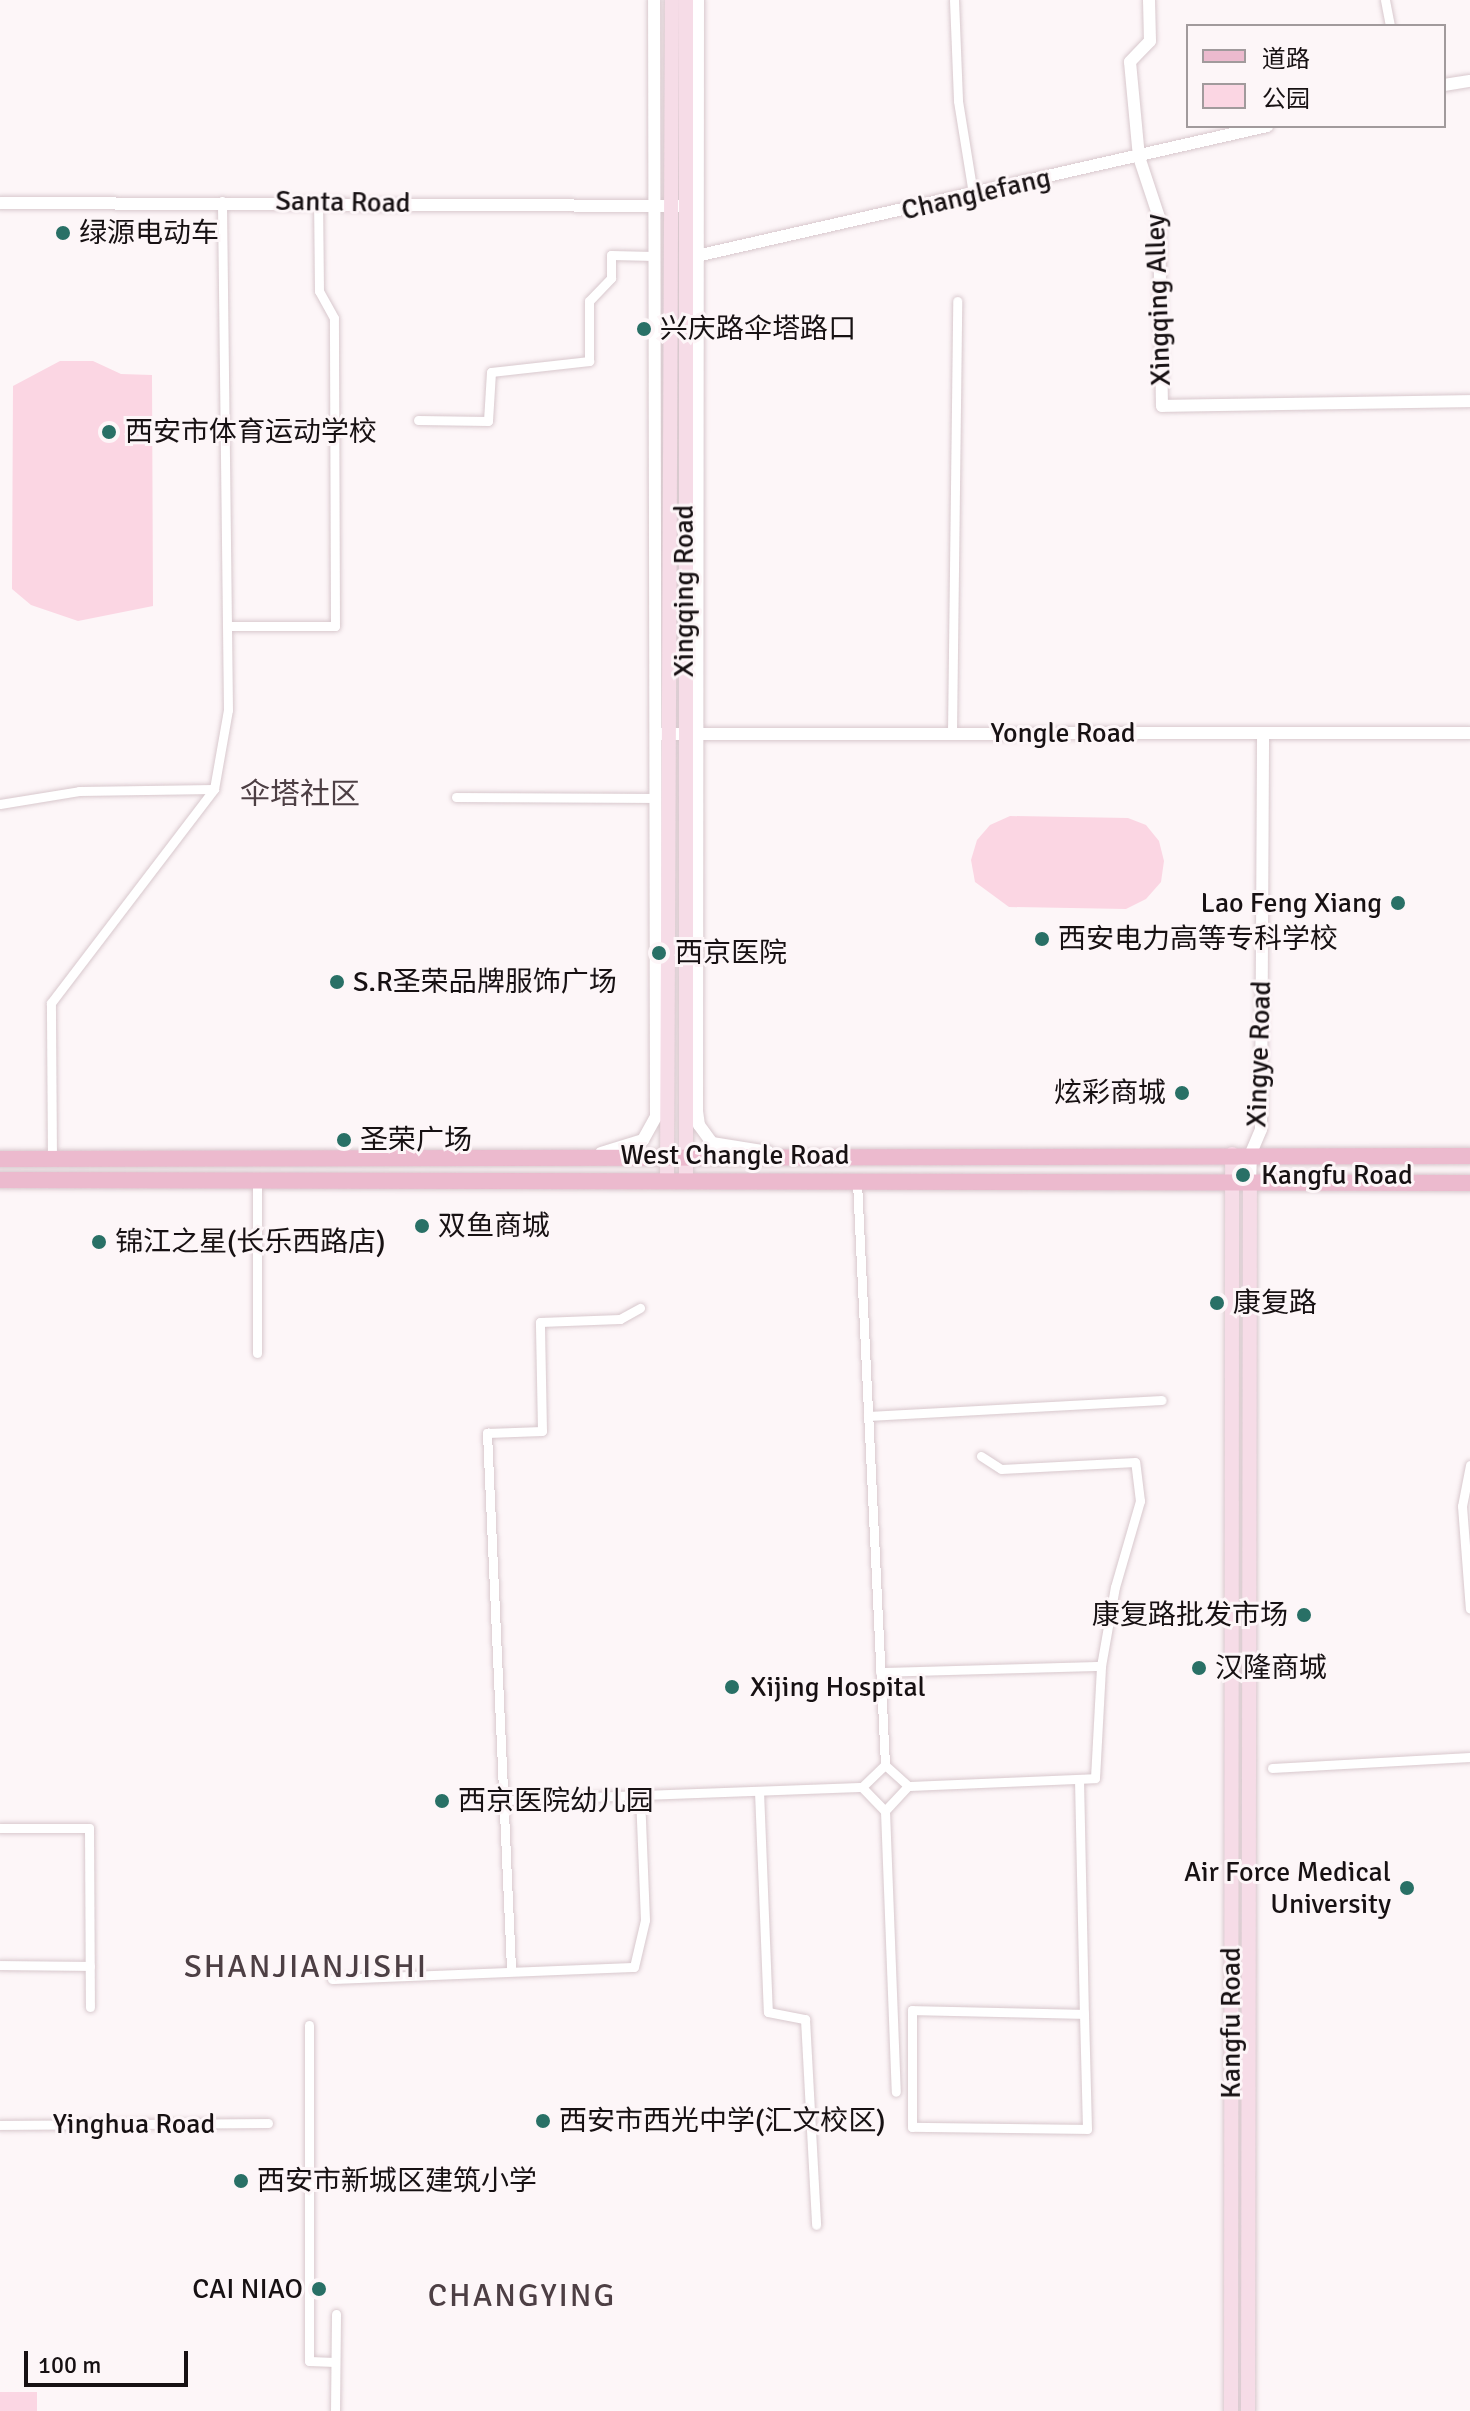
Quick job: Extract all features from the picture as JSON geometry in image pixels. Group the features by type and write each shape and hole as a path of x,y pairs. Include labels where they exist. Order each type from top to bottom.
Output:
{"main road":[{"name":"Xingqing Road","path":"672,0 678,206 676,733 686,1181"},
{"name":"Xingqing Road","path":"667,1181 676,733 692,257 678,206 686,0"},
{"path":"686,1093 697,1066"},
{"name":"West Changle Road","path":"0,1159 1251,1153 1470,1156"},
{"name":"Kangfu Road","path":"1231,2411 1232,1154"},
{"name":"West Changle Road","path":"0,1180 1470,1183"},
{"name":"Kangfu Road","path":"1248,2411 1250,1183"}],"street":[{"path":"654,0 654,256 697,1111 705,1136 726,1147 788,1155"},
{"path":"692,257 698,0"},
{"path":"954,0 958,101 973,194"},
{"name":"Xingqing Alley","path":"1149,0 1150,41 1130,62 1139,157 1159,217 1162,406 1470,401"},
{"path":"1385,0 1390,24"},
{"path":"1446,85 1470,81"},
{"name":"Changlefang","path":"692,257 1259,128"},
{"path":"52,1159 51,1003 214,789 228,710 222,201"},
{"name":"Santa Road","path":"0,203 222,201 678,206"},
{"path":"228,626 335,626 334,318 319,291 318,202"},
{"path":"418,420 488,421 491,372 589,361 589,301 611,278 611,255 654,256"},
{"path":"952,733 957,301"},
{"path":"588,1155 643,1140 656,1117 656,798 676,733"},
{"name":"Yongle Road","path":"676,733 1470,733"},
{"name":"Xingye Road","path":"1250,1183 1251,1153 1261,1129 1263,733"},
{"path":"0,804 79,791 214,789"},
{"path":"456,797 656,798"},
{"path":"257,1179 257,1353"},
{"path":"857,1182 885,1765 908,1786 1095,1778 1101,1666 1115,1587 1140,1501 1135,1462 1001,1469 981,1456"},
{"path":"511,1968 487,1433 542,1431 540,1322 620,1319 640,1308"},
{"path":"868,1416 1162,1400"},
{"path":"1470,1465 1462,1506 1470,1609"},
{"path":"880,1672 1101,1666"},
{"path":"1272,1768 1470,1757"},
{"path":"505,1800 862,1787 885,1765"},
{"path":"1079,1779 1087,2129 912,2127 912,2010 1084,2014"},
{"path":"885,1811 908,1786"},
{"path":"862,1787 885,1811 896,2092"},
{"path":"759,1791 768,2012 805,2019 816,2225"},
{"path":"332,1979 511,1968 634,1967 645,1920 640,1795"},
{"path":"0,1828 89,1828 90,2007"},
{"path":"0,1965 90,1966"},
{"path":"309,2025 309,2361 335,2362"},
{"name":"Yinghua Road","path":"0,2125 268,2123"},
{"path":"335,2411 336,2314"}],"green space":[{"path":"60,361 93,361 121,374 152,375 153,606 78,621 31,605 12,589 13,386"},
{"path":"1010,816 1128,818 1146,825 1159,841 1164,861 1161,882 1146,899 1126,909 1009,907 975,882 971,860 977,840 990,825"},
{"path":"0,2392 37,2392 37,2411 0,2411"}],"place":[{"name":"绿源电动车","path":"63,233"},
{"name":"兴庆路伞塔路口","path":"644,329"},
{"name":"西安市体育运动学校","path":"109,432"},
{"name":"Lao Feng Xiang","path":"1398,903"},
{"name":"西安电力高等专科学校","path":"1042,939"},
{"name":"西京医院","path":"659,953"},
{"name":"S.R圣荣品牌服饰广场","path":"337,982"},
{"name":"炫彩商城","path":"1182,1093"},
{"name":"圣荣广场","path":"344,1140"},
{"name":"Kangfu Road","path":"1243,1175"},
{"name":"双鱼商城","path":"422,1226"},
{"name":"锦江之星(长乐西路店)","path":"99,1242"},
{"name":"康复路","path":"1217,1303"},
{"name":"康复路批发市场","path":"1304,1615"},
{"name":"汉隆商城","path":"1199,1668"},
{"name":"Xijing Hospital","path":"732,1687"},
{"name":"西京医院幼儿园","path":"442,1801"},
{"name":"Air Force Medical University","path":"1407,1888"},
{"name":"西安市西光中学(汇文校区)","path":"543,2121"},
{"name":"西安市新城区建筑小学","path":"241,2181"},
{"name":"CAI NIAO","path":"319,2289"}],"district":[{"name":"伞塔社区","path":"300,795"},
{"name":"SHANJIANJISHI","path":"306,1967"},
{"name":"CHANGYING","path":"522,2296"}]}
